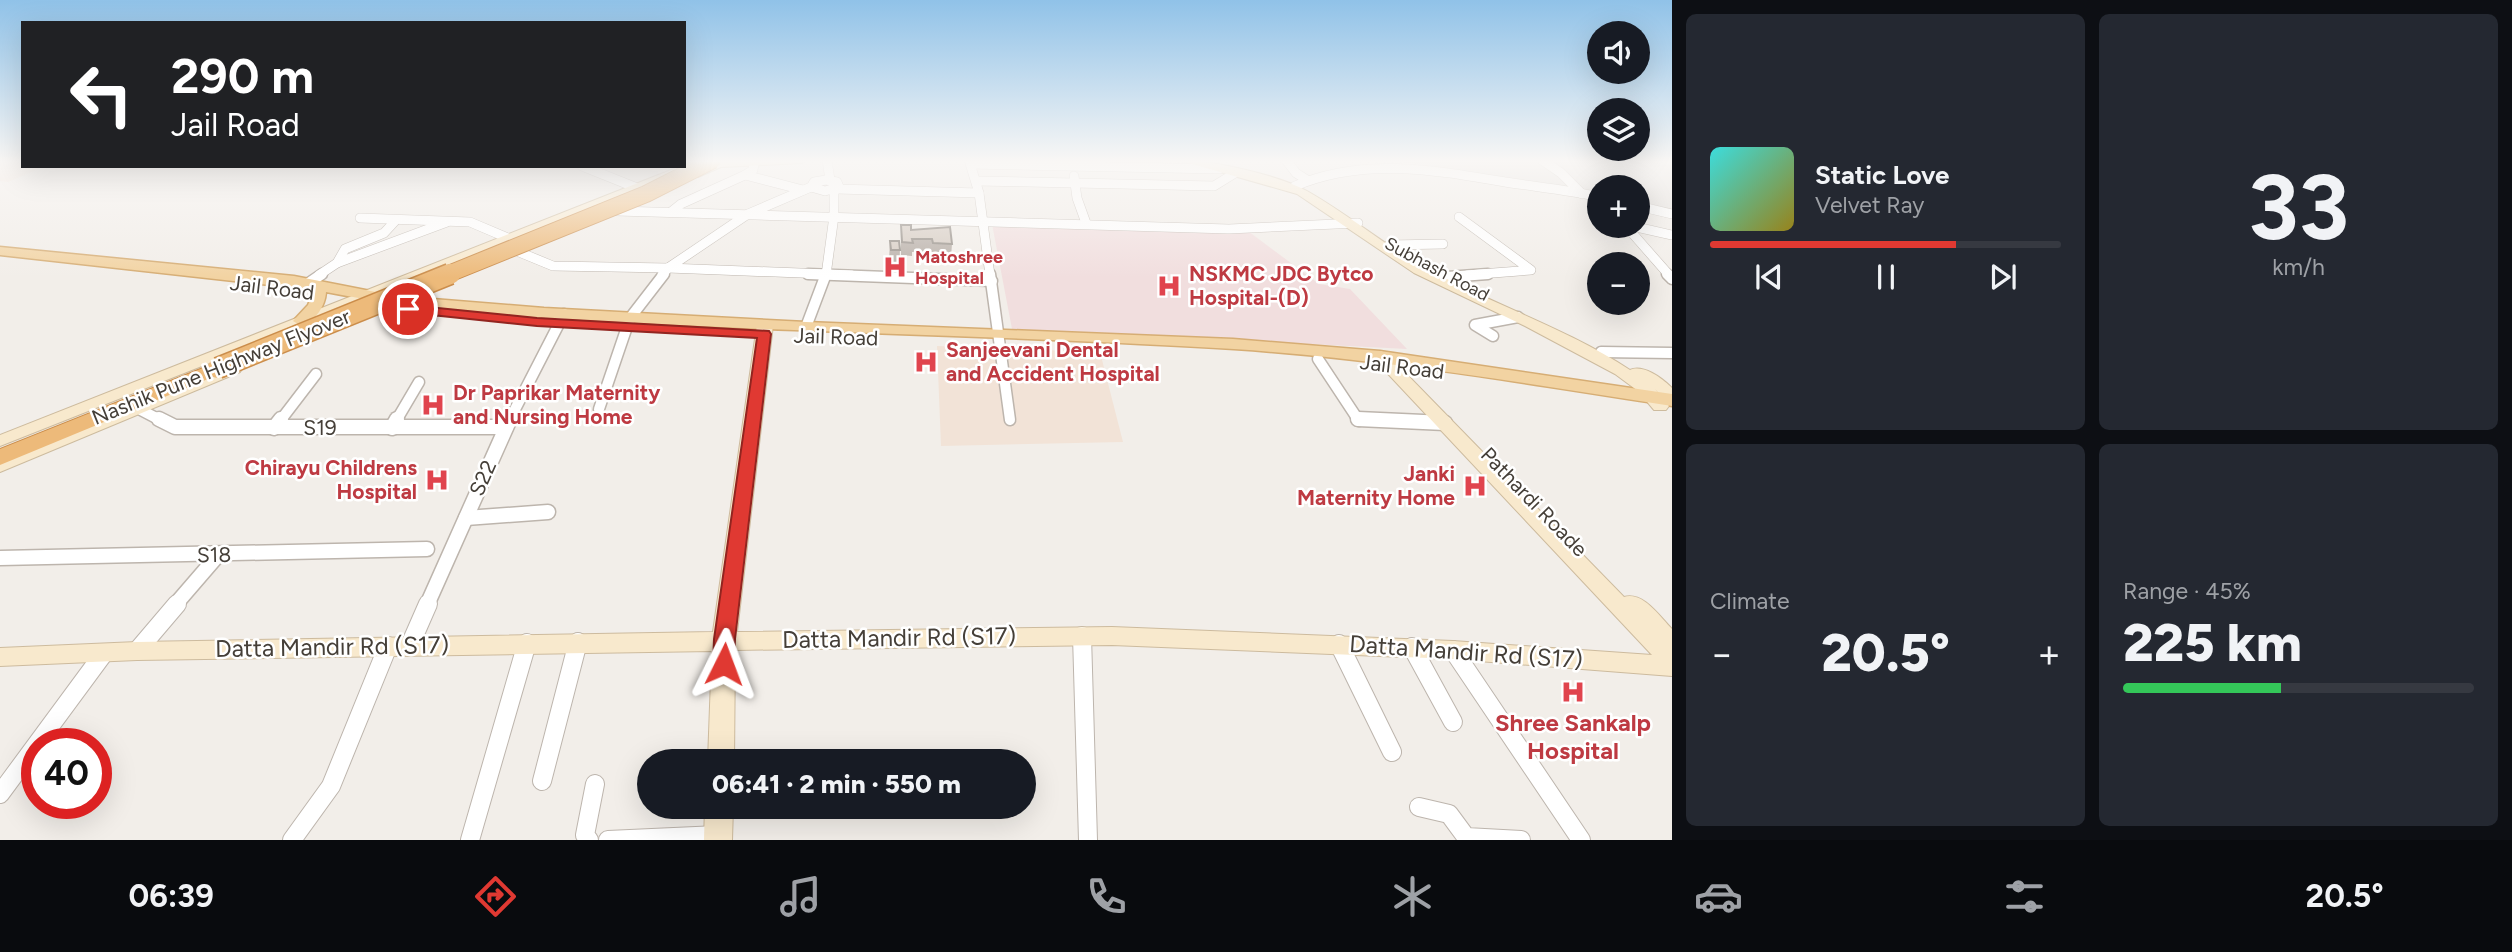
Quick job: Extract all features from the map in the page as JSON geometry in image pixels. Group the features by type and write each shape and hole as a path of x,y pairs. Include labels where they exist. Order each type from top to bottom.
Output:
{"highway":[{"name":"Nashik Pune Highway Flyover","path":"0,458 218,364 633,199"},
{"name":"Nashik Pune Highway Flyover","path":"2,441 218,364"}],"main road":[{"path":"2,441 610,199"},
{"path":"0,466 519,252 639,199"},
{"name":"Subhash Road","path":"1313,199 1447,277 1601,352 1659,384 1666,402"},
{"name":"Subhash Road","path":"1319,199 1419,270 1518,317 1620,371 1666,402"},
{"path":"0,251 312,288 316,306 301,321"},
{"name":"Jail Road","path":"0,260 312,288 389,304 561,319 1001,338 1233,344 1393,361"},
{"name":"Jail Road","path":"764,329 806,327 1318,359 1393,361"},
{"path":"721,749 724,639 764,329"},
{"path":"1393,361 1666,402"},
{"path":"1393,361 1445,423 1672,664"},
{"name":"Pathardi Roade","path":"1393,361 1672,644"},
{"name":"Datta Mandir Rd (S17)","path":"0,657 136,651 724,639 1082,636 1339,644 1672,664"},
{"path":"718,838 719,819"}],"street":[{"path":"671,212 692,199"},
{"path":"599,409 628,322 668,268 748,214 783,199"},
{"path":"806,327 826,275 834,199"},
{"path":"980,199 1001,338 1010,420"},
{"path":"1077,199 1086,223"},
{"path":"1650,209 1672,214"},
{"path":"617,211 1229,229 1353,224"},
{"path":"1447,277 1531,270 1459,217"},
{"path":"360,218 470,222 510,239"},
{"path":"312,288 344,252 360,239 383,233 396,220"},
{"path":"337,263 447,222"},
{"path":"1650,230 1672,235"},
{"path":"1636,238 1672,279"},
{"path":"1389,245 1443,244"},
{"path":"519,252 557,267 668,268 992,281"},
{"path":"1493,336 1475,325 1518,317"},
{"name":"S22","path":"399,646 466,518 506,427 561,319"},
{"path":"1601,352 1672,353"},
{"path":"1318,359 1359,421 1445,423"},
{"path":"274,428 316,374"},
{"path":"392,428 419,382"},
{"name":"S19","path":"139,409 175,427 506,427"},
{"path":"466,518 548,512"},
{"name":"S18","path":"0,558 427,549"},
{"path":"136,651 219,554"},
{"path":"1082,636 1088,840"},
{"path":"542,781 578,642"},
{"path":"470,840 527,643"},
{"path":"1339,644 1392,752"},
{"path":"292,840 331,786 399,646"},
{"path":"1412,648 1453,722"},
{"path":"1453,650 1581,840"},
{"path":"0,794 104,653"},
{"path":"589,840 585,835 595,784"},
{"path":"1419,807 1449,814 1466,837 1521,840"},
{"path":"608,840 718,838"}],"shaded area":[{"path":"1650,199 1672,199 1672,209 1650,204"},
{"name":"NSKMC JDC Bytco Hospital-(D)","path":"992,224 1248,231 1319,284 1350,289 1407,349 1012,329"},
{"path":"937,346 1100,352 1123,442 941,446"}],"building":[{"path":"901,225 911,225 911,230 950,227 952,244 933,243 932,239 902,242"},
{"path":"890,241 899,241 900,250 891,250"}],"place":[{"name":"Matoshree Hospital","path":"895,267"},
{"name":"NSKMC JDC Bytco Hospital-(D)","path":"1169,286"},
{"name":"Sanjeevani Dental and Accident Hospital","path":"926,362"},
{"name":"Dr Paprikar Maternity and Nursing Home","path":"433,405"},
{"name":"Chirayu Childrens Hospital","path":"437,480"},
{"name":"Janki Maternity Home","path":"1475,486"},
{"name":"Shree Sankalp Hospital","path":"1573,692"}],"route":[{"path":"408,309 537,322 764,334 724,639 724,664"}]}
